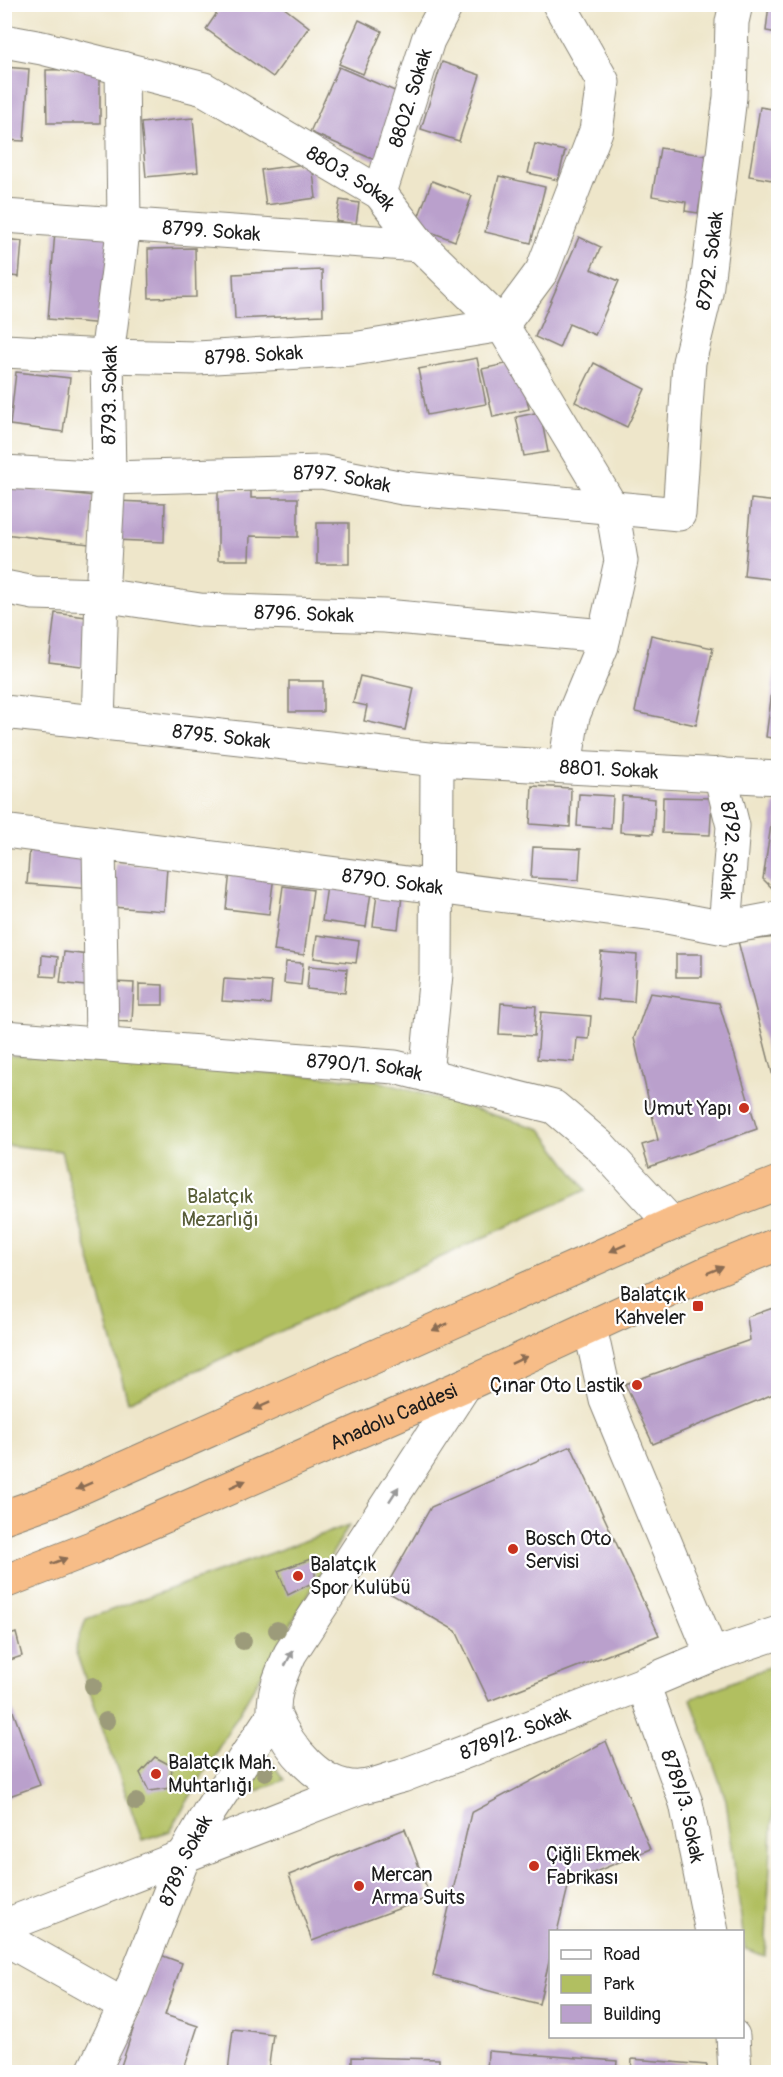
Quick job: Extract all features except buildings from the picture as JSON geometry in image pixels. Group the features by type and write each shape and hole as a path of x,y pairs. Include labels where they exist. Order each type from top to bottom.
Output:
{"highway":[{"path":"4,1517 55,1499 672,1224 778,1183"},
{"name":"Anadolu Caddesi","path":"4,1582 94,1547 465,1384 709,1272 778,1244"}],"street":[{"name":"8802. Sokak","path":"380,193 428,40 447,4"},
{"path":"502,325 542,272 596,131 603,82 559,4"},
{"name":"8792. Sokak","path":"679,514 688,362 706,293 730,97 732,22 736,4"},
{"name":"8803. Sokak","path":"4,41 42,48 204,89 380,193 420,245 502,325 612,508"},
{"name":"8793. Sokak","path":"98,723 109,478 107,356 124,224 122,68"},
{"name":"8799. Sokak","path":"4,216 420,245"},
{"name":"8798. Sokak","path":"4,351 197,358 353,349 502,325"},
{"name":"8797. Sokak","path":"4,472 109,478 322,472 403,488 679,514"},
{"path":"566,766 573,716 602,646 621,561 612,508"},
{"name":"8796. Sokak","path":"4,587 34,593 102,595 200,610 385,616 604,636"},
{"name":"8795. Sokak","path":"4,712 437,760"},
{"path":"426,1075 436,974 437,760"},
{"name":"8801. Sokak","path":"437,760 778,778"},
{"name":"8792. Sokak","path":"720,774 733,826 725,928"},
{"name":"8790. Sokak","path":"4,831 662,916 725,928 778,918"},
{"path":"99,843 102,1043"},
{"name":"8790/1. Sokak","path":"4,1036 395,1067 554,1107 600,1146 672,1224"},
{"path":"590,1327 606,1400 712,1655"},
{"name":"8789. Sokak","path":"93,2073 125,2006 184,1856 209,1812 274,1714 273,1696 290,1654 465,1384"},
{"name":"8789/2. Sokak","path":"274,1714 282,1734 297,1754 312,1768 341,1784 361,1787 402,1776 643,1684 712,1655 778,1633"},
{"name":"8789/3. Sokak","path":"643,1684 686,1803 712,1930"},
{"path":"4,1926 361,1787"},
{"path":"4,1938 125,2006"},
{"path":"733,2038 735,2073"}],"green space":[{"name":"Balatçık Mezarlığı","path":"4,1055 375,1080 541,1129 586,1190 128,1402 61,1151 5,1145"},
{"path":"349,1525 170,1831 142,1840 75,1650 86,1619"},
{"path":"778,1663 778,1787 774,1794 765,1956 745,1949 726,1800 691,1699"},
{"path":"264,1750 284,1780 244,1796 238,1786"}],"place":[{"name":"Umut Yapı","path":"744,1108"},
{"name":"Balatçık Kahveler","path":"698,1306"},
{"name":"Çınar Oto Lastik","path":"637,1385"},
{"name":"Bosch Oto Servisi","path":"513,1549"},
{"name":"Balatçık Spor Kulübü","path":"298,1576"},
{"name":"Balatçık Mah. Muhtarlığı","path":"156,1774"},
{"name":"Çiğli Ekmek Fabrikası","path":"534,1866"},
{"name":"Mercan Arma Suits","path":"359,1886"}]}
